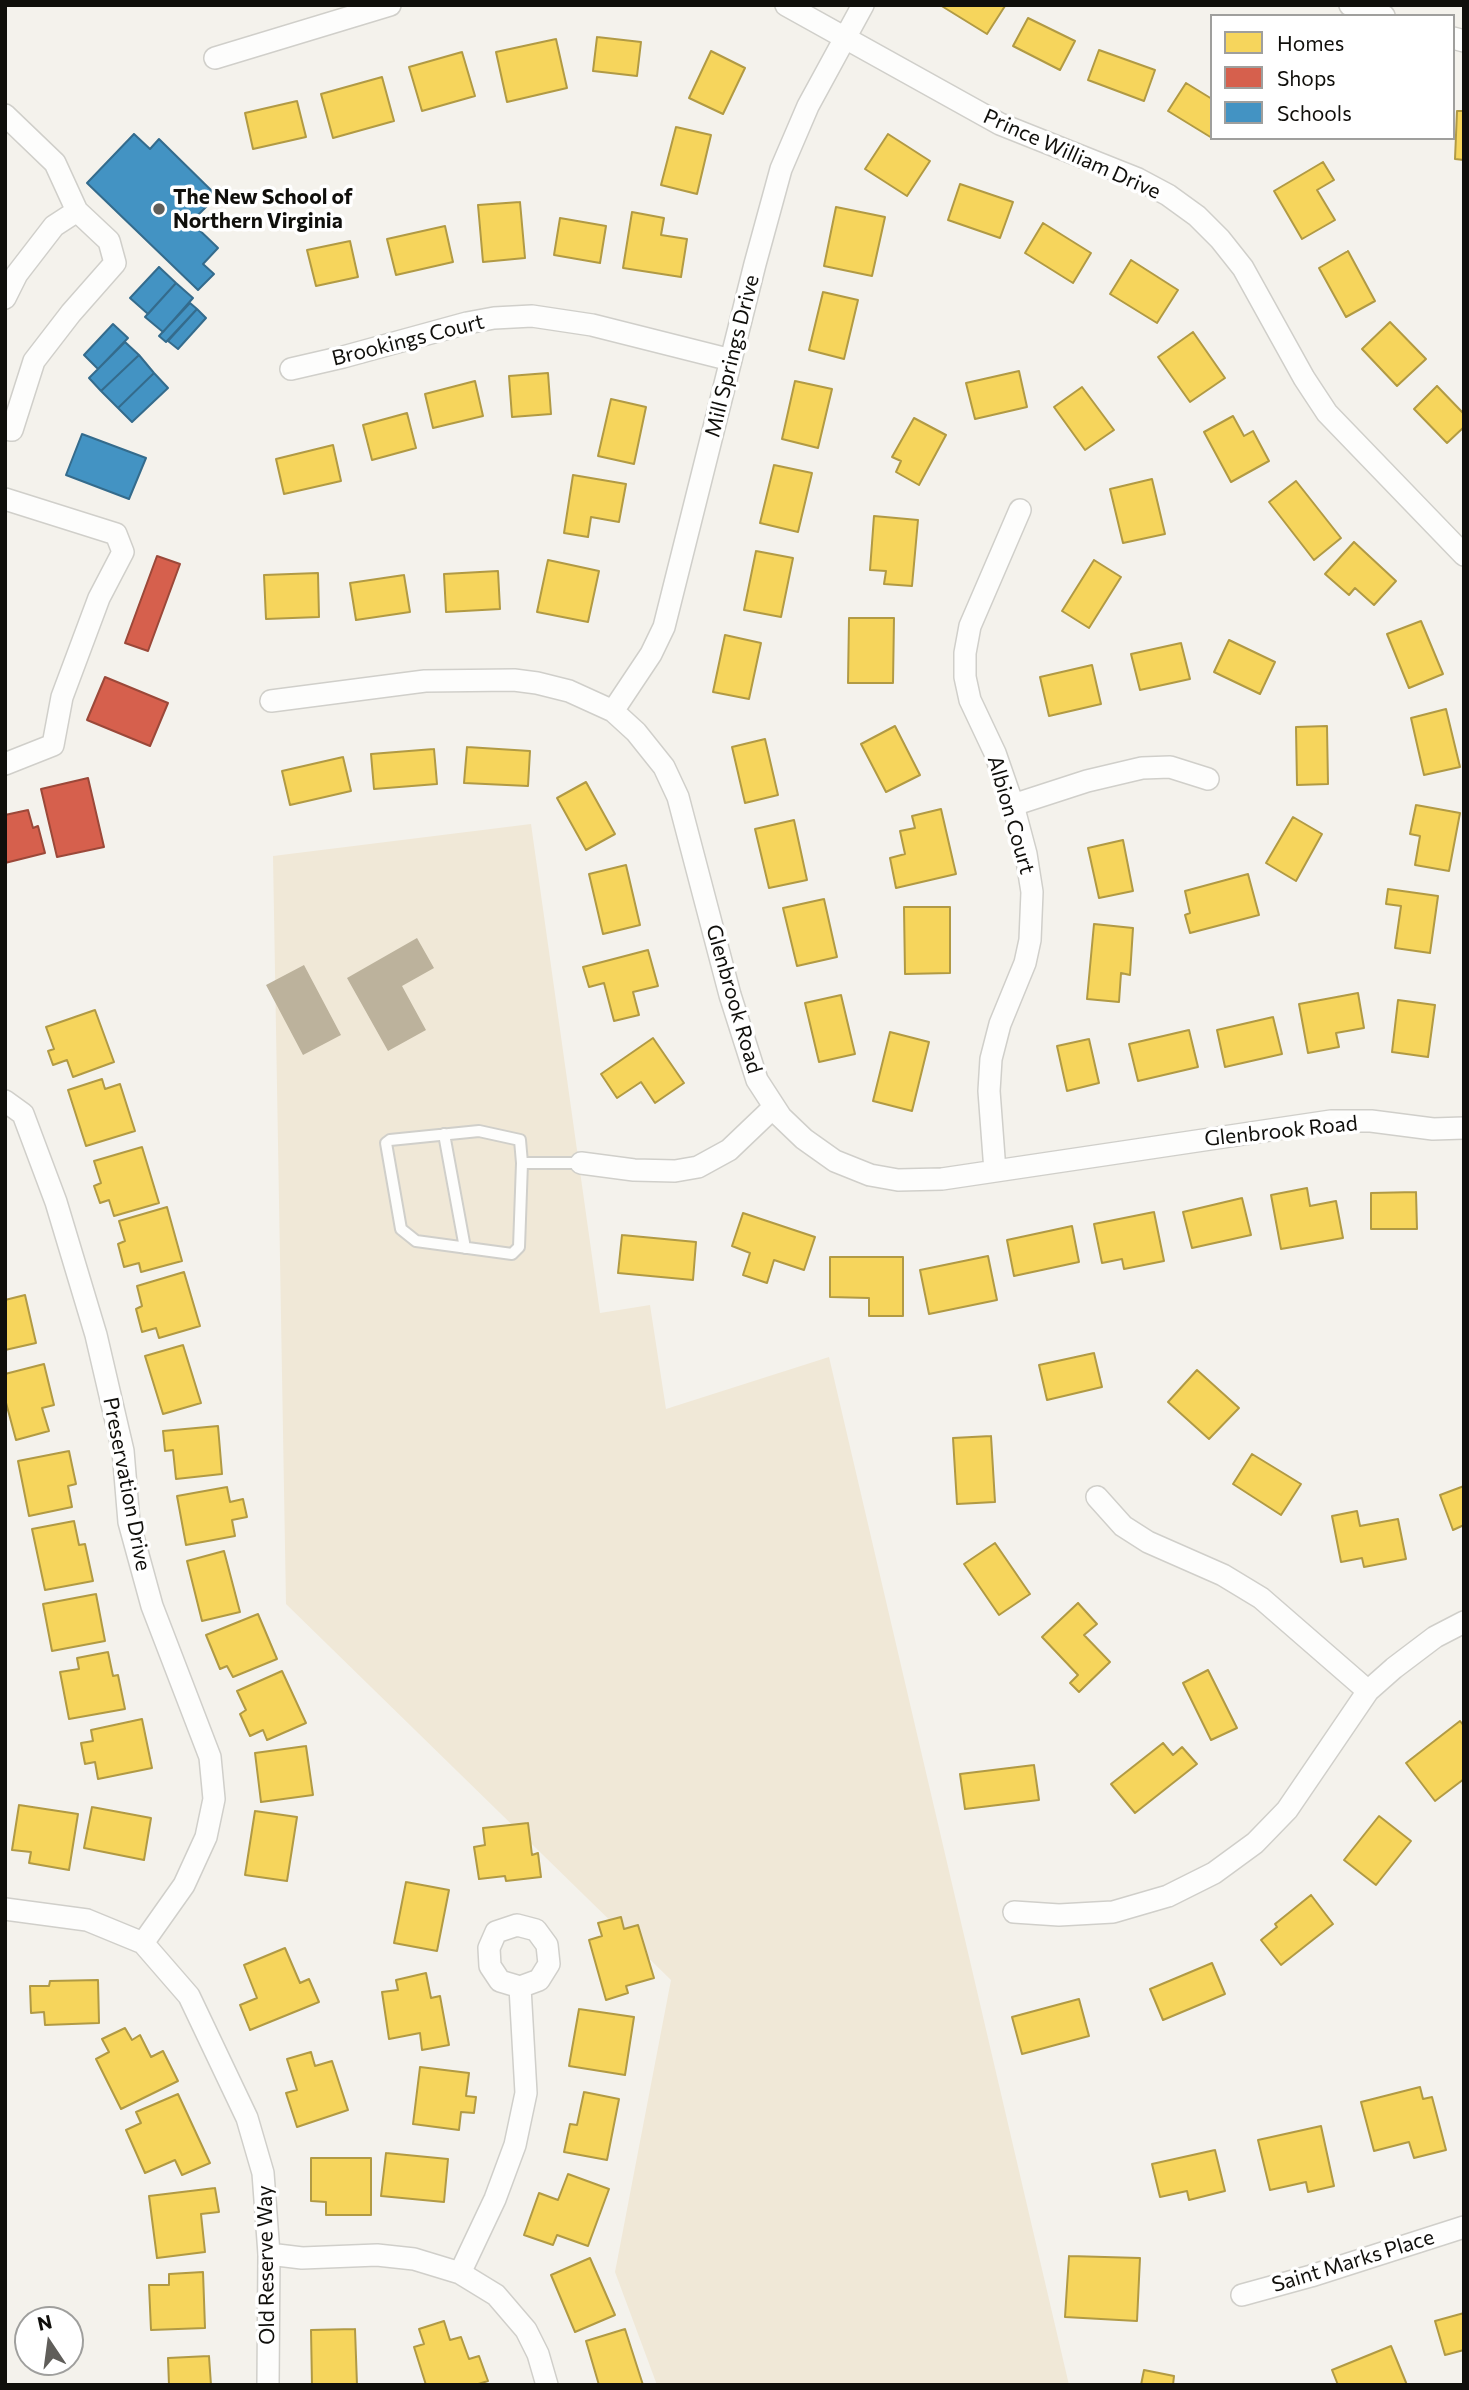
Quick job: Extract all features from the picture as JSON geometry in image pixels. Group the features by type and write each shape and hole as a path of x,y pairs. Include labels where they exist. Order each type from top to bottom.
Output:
{"street":[{"path":"215,58 390,5"},
{"name":"Prince William Drive","path":"786,5 1000,124 1138,179 1168,195 1197,216 1243,268 1304,379 1327,413 1464,555"},
{"name":"Mill Springs Drive","path":"613,711 651,654 664,627 781,169 808,106 863,5"},
{"path":"1350,5 1378,14"},
{"path":"5,115 55,163 76,210 109,241 115,263 34,360 12,429 5,429"},
{"path":"5,298 17,274 54,226 76,210"},
{"name":"Brookings Court","path":"291,369 343,358 467,323 532,316 592,325 731,360"},
{"path":"5,499 116,534 123,552 99,598 62,697 53,745 5,764"},
{"name":"Albion Court","path":"995,1171 989,1091 991,1059 1000,1024 1025,963 1030,940 1032,892 1026,854 1013,805 995,752 970,700 965,677 965,653 970,626 1020,510"},
{"name":"Glenbrook Road","path":"271,701 425,681 514,680 569,691 613,711 636,732 664,767 678,797 743,1042 757,1080 773,1108 804,1139 835,1160 870,1175 926,1181 1331,1121 1371,1121 1433,1129 1464,1128"},
{"path":"1013,805 1087,781 1142,768 1170,767 1208,779"},
{"name":"Preservation Drive","path":"5,1101 23,1114 56,1202 96,1335 123,1451 129,1522 152,1606 210,1757 214,1799 206,1837 184,1885 143,1943"},
{"path":"581,1163 634,1170 675,1171 698,1167 729,1150 773,1108"},
{"path":"1097,1497 1123,1525 1148,1542 1223,1575 1261,1598 1368,1691"},
{"path":"1014,1912 1059,1916 1113,1912 1168,1896 1214,1872 1255,1843 1287,1810 1368,1691 1435,1637 1464,1622"},
{"name":"Old Reserve Way","path":"5,1909 87,1920 143,1943 189,1996 247,2118 263,2173 269,2254 268,2385"},
{"path":"460,2273 495,2199 515,2145 526,2093 520,1987"},
{"name":"Saint Marks Place","path":"1242,2295 1464,2227"},
{"path":"269,2254 302,2258 377,2255 414,2259 460,2273 496,2295 526,2330 538,2354 547,2385"}],"lane":[{"path":"479,1131 520,1140 522,1163 519,1247 512,1254 416,1241 401,1229 386,1143 390,1140 479,1131"},
{"path":"444,1134 465,1248"},
{"path":"522,1163 581,1163"}],"shaded area":[{"path":"531,824 600,1313 650,1305 666,1409 829,1357 1069,2385 657,2385 615,2272 671,1980 286,1604 273,856"},
{"path":"417,938 434,968 402,986 426,1030 388,1051 347,978"},
{"path":"304,965 341,1035 303,1055 266,985"}],"building: Homes":[{"path":"940,5 1004,5 1005,6 987,34"},
{"path":"1028,18 1075,41 1060,70 1013,46"},
{"path":"597,37 641,42 637,76 593,71"},
{"path":"556,39 567,88 507,102 496,52"},
{"path":"1099,50 1155,70 1144,101 1088,80"},
{"path":"711,51 745,68 723,114 689,98"},
{"path":"462,52 475,96 422,111 409,67"},
{"path":"382,77 394,121 333,138 321,94"},
{"path":"1186,83 1210,98 1210,137 1168,111"},
{"path":"297,101 306,137 253,149 245,113"},
{"path":"1457,111 1464,111 1464,160 1455,159"},
{"path":"676,127 711,135 697,194 661,185"},
{"path":"888,134 930,161 907,196 865,169"},
{"path":"1323,162 1334,180 1317,190 1335,220 1302,239 1274,191"},
{"path":"960,184 1013,202 1000,238 948,220"},
{"path":"520,202 525,258 483,262 478,205"},
{"path":"836,207 885,217 872,276 824,266"},
{"path":"632,212 664,218 661,235 687,239 681,277 623,268"},
{"path":"560,218 606,226 600,263 554,255"},
{"path":"1043,223 1091,253 1073,283 1025,253"},
{"path":"445,226 453,262 396,275 387,239"},
{"path":"350,241 358,277 316,286 307,250"},
{"path":"1348,251 1375,301 1346,317 1319,268"},
{"path":"1131,260 1178,290 1157,323 1110,294"},
{"path":"823,292 858,300 844,359 809,350"},
{"path":"1390,322 1426,359 1397,386 1362,349"},
{"path":"1193,332 1225,378 1190,402 1158,357"},
{"path":"1019,371 1027,407 975,419 966,383"},
{"path":"548,373 551,414 512,417 509,376"},
{"path":"475,381 483,416 433,428 425,394"},
{"path":"795,381 832,389 818,448 782,439"},
{"path":"1437,386 1464,414 1464,427 1447,443 1414,409"},
{"path":"1082,387 1114,430 1085,450 1054,407"},
{"path":"611,399 646,407 634,464 598,456"},
{"path":"407,413 416,448 372,460 363,425"},
{"path":"1233,416 1244,436 1253,431 1269,461 1231,482 1204,432"},
{"path":"914,418 946,435 919,485 896,472 901,461 892,457"},
{"path":"333,445 341,481 284,494 276,459"},
{"path":"774,465 812,473 798,532 760,523"},
{"path":"573,475 626,484 619,522 591,517 588,537 564,533"},
{"path":"1152,479 1165,534 1123,543 1110,489"},
{"path":"1296,481 1341,538 1314,560 1269,502"},
{"path":"874,516 918,520 912,586 884,584 886,571 870,570"},
{"path":"1354,542 1396,581 1374,605 1355,588 1349,595 1325,574"},
{"path":"756,551 793,558 781,617 744,610"},
{"path":"548,560 599,571 588,622 537,612"},
{"path":"1094,560 1121,577 1089,628 1062,611"},
{"path":"498,571 500,609 446,612 444,574"},
{"path":"318,573 319,617 266,619 264,575"},
{"path":"404,575 410,612 356,620 350,583"},
{"path":"849,618 894,618 893,683 848,683"},
{"path":"1421,621 1443,674 1409,688 1387,634"},
{"path":"725,635 761,643 749,699 713,692"},
{"path":"1229,640 1275,662 1260,694 1214,672"},
{"path":"1181,643 1190,679 1140,690 1131,654"},
{"path":"1092,665 1101,704 1049,716 1040,677"},
{"path":"1446,709 1460,767 1424,775 1411,718"},
{"path":"895,726 920,775 886,792 861,744"},
{"path":"1327,726 1328,784 1297,785 1296,727"},
{"path":"765,739 778,795 745,803 732,747"},
{"path":"467,747 530,751 528,786 464,783"},
{"path":"434,749 437,784 374,789 371,754"},
{"path":"343,757 351,791 290,805 282,771"},
{"path":"586,782 615,834 586,850 557,798"},
{"path":"1416,805 1460,813 1449,871 1415,865 1420,836 1410,834"},
{"path":"941,809 956,874 896,888 890,858 905,854 900,831 915,828 912,816"},
{"path":"1293,817 1322,834 1296,881 1266,863"},
{"path":"794,820 807,880 769,888 755,829"},
{"path":"1123,840 1133,891 1099,898 1088,848"},
{"path":"626,865 640,925 603,934 589,874"},
{"path":"1248,874 1259,915 1190,933 1185,915 1190,913 1185,891"},
{"path":"1388,889 1438,896 1430,953 1395,948 1401,906 1386,904"},
{"path":"824,899 837,957 797,966 783,908"},
{"path":"904,907 950,907 950,973 905,974"},
{"path":"1094,924 1133,928 1130,975 1121,973 1119,1002 1087,999"},
{"path":"648,950 658,986 633,992 639,1015 614,1021 604,983 589,987 583,967"},
{"path":"1358,993 1364,1028 1336,1033 1339,1047 1308,1053 1299,1004"},
{"path":"841,995 855,1054 819,1062 805,1003"},
{"path":"1398,1000 1435,1005 1428,1057 1392,1052"},
{"path":"95,1010 114,1062 73,1077 67,1060 53,1065 48,1051 54,1049 46,1027"},
{"path":"1273,1017 1282,1054 1225,1067 1217,1030"},
{"path":"1189,1030 1198,1067 1138,1081 1129,1044"},
{"path":"890,1032 929,1042 912,1111 873,1101"},
{"path":"653,1038 684,1083 655,1103 641,1082 617,1098 601,1074"},
{"path":"1089,1039 1099,1083 1067,1091 1057,1046"},
{"path":"102,1079 105,1089 120,1084 135,1131 86,1146 68,1090"},
{"path":"142,1147 159,1203 114,1216 109,1200 100,1203 94,1186 101,1183 94,1161"},
{"path":"1307,1188 1310,1206 1336,1201 1343,1238 1281,1249 1271,1195"},
{"path":"1416,1192 1417,1229 1371,1229 1371,1193"},
{"path":"1242,1198 1251,1235 1192,1248 1183,1212"},
{"path":"167,1207 182,1261 141,1272 139,1263 124,1267 118,1244 125,1241 119,1221"},
{"path":"1154,1212 1164,1261 1124,1269 1122,1259 1102,1263 1094,1224"},
{"path":"743,1213 815,1237 804,1270 774,1260 767,1283 743,1275 750,1253 732,1246"},
{"path":"1072,1226 1079,1262 1014,1276 1007,1240"},
{"path":"622,1235 696,1242 693,1280 618,1273"},
{"path":"988,1256 997,1300 929,1314 920,1270"},
{"path":"830,1257 903,1257 903,1316 869,1316 869,1298 830,1297"},
{"path":"184,1272 200,1326 159,1338 156,1328 142,1332 136,1309 142,1306 137,1286"},
{"path":"25,1295 36,1343 5,1350 5,1300"},
{"path":"183,1345 201,1403 163,1414 145,1356"},
{"path":"1094,1353 1102,1387 1047,1400 1039,1365"},
{"path":"44,1364 54,1405 42,1408 49,1431 16,1440 5,1399 5,1374"},
{"path":"1197,1370 1239,1408 1209,1439 1168,1402"},
{"path":"218,1426 222,1474 176,1479 173,1450 165,1451 163,1431"},
{"path":"991,1436 995,1502 957,1504 953,1438"},
{"path":"69,1451 76,1484 68,1486 72,1507 29,1516 18,1461"},
{"path":"1252,1454 1301,1484 1281,1515 1233,1484"},
{"path":"1464,1486 1464,1525 1453,1530 1440,1495"},
{"path":"227,1487 230,1502 243,1499 247,1517 232,1520 235,1536 186,1545 177,1496"},
{"path":"1357,1511 1360,1526 1398,1519 1406,1559 1364,1567 1362,1558 1341,1562 1332,1516"},
{"path":"74,1521 79,1545 85,1544 93,1581 45,1590 32,1529"},
{"path":"995,1543 1030,1594 999,1615 964,1564"},
{"path":"224,1551 240,1612 202,1621 187,1561"},
{"path":"96,1594 105,1641 52,1651 43,1604"},
{"path":"1078,1603 1097,1624 1084,1635 1110,1662 1079,1692 1070,1683 1078,1675 1042,1637"},
{"path":"258,1614 277,1659 233,1677 227,1666 220,1669 206,1635"},
{"path":"108,1652 113,1676 118,1675 125,1709 69,1719 60,1672 79,1669 77,1658"},
{"path":"1208,1670 1237,1728 1211,1740 1183,1683"},
{"path":"282,1671 306,1723 267,1740 263,1730 250,1736 240,1714 246,1710 237,1691"},
{"path":"142,1719 152,1768 98,1779 95,1762 85,1764 81,1743 93,1741 91,1730"},
{"path":"1460,1721 1464,1726 1464,1779 1435,1801 1406,1763"},
{"path":"1163,1743 1173,1755 1182,1747 1197,1764 1135,1813 1111,1784"},
{"path":"306,1746 313,1795 261,1802 255,1753"},
{"path":"1034,1765 1039,1800 965,1809 960,1774"},
{"path":"19,1805 78,1814 69,1870 29,1863 31,1852 12,1850"},
{"path":"92,1807 151,1818 144,1860 84,1848"},
{"path":"255,1811 297,1817 287,1881 245,1875"},
{"path":"1379,1816 1411,1841 1376,1885 1344,1860"},
{"path":"528,1823 532,1855 538,1853 541,1877 506,1881 505,1876 479,1879 474,1847 485,1845 483,1828"},
{"path":"406,1882 449,1890 437,1951 394,1943"},
{"path":"1311,1895 1333,1924 1281,1965 1261,1940 1277,1927 1275,1924"},
{"path":"621,1917 624,1929 638,1925 654,1978 626,1986 628,1993 606,2000 589,1940 602,1936 598,1923"},
{"path":"285,1948 300,1983 309,1979 319,2002 250,2030 240,2005 257,1998 244,1965"},
{"path":"1212,1963 1225,1994 1163,2020 1150,1989"},
{"path":"426,1973 431,1998 440,1996 449,2045 422,2050 420,2033 389,2039 382,1992 398,1990 396,1980"},
{"path":"98,1980 99,2023 45,2025 44,2012 31,2013 30,1986 49,1986 50,1981"},
{"path":"1079,1999 1089,2036 1022,2054 1012,2017"},
{"path":"579,2009 634,2017 625,2075 569,2066"},
{"path":"125,2028 132,2040 140,2035 151,2057 163,2051 178,2081 121,2109 96,2059 109,2052 102,2039"},
{"path":"311,2052 315,2066 332,2061 348,2110 297,2127 286,2093 297,2090 287,2059"},
{"path":"420,2067 469,2073 466,2096 476,2097 474,2113 461,2112 459,2130 413,2124"},
{"path":"1420,2087 1423,2099 1432,2097 1446,2150 1414,2158 1409,2142 1374,2151 1361,2102"},
{"path":"584,2092 619,2099 607,2160 564,2152 570,2124 577,2125"},
{"path":"178,2094 210,2163 182,2175 175,2160 145,2173 126,2130 141,2123 136,2112"},
{"path":"1321,2126 1334,2186 1308,2192 1306,2182 1270,2190 1258,2140"},
{"path":"1215,2150 1225,2191 1189,2200 1187,2191 1160,2197 1152,2164"},
{"path":"386,2153 448,2159 444,2202 381,2196"},
{"path":"311,2158 371,2158 371,2215 326,2215 326,2202 311,2201"},
{"path":"568,2174 609,2189 588,2246 557,2235 553,2245 524,2235 539,2193 558,2200"},
{"path":"215,2188 219,2212 201,2214 205,2252 157,2258 149,2196"},
{"path":"1069,2256 1140,2258 1137,2321 1065,2317"},
{"path":"590,2258 615,2315 575,2332 551,2275"},
{"path":"203,2272 205,2328 151,2330 149,2285 169,2285 169,2274"},
{"path":"1464,2313 1464,2350 1445,2355 1435,2321"},
{"path":"444,2321 450,2340 461,2337 469,2359 479,2356 488,2381 475,2385 426,2385 414,2347 424,2344 419,2329"},
{"path":"355,2329 357,2385 312,2385 311,2330"},
{"path":"625,2329 643,2385 599,2385 586,2341"},
{"path":"1391,2346 1407,2385 1338,2385 1332,2370"},
{"path":"209,2356 211,2385 169,2385 168,2358"},
{"path":"1144,2370 1174,2376 1173,2385 1141,2385"}],"building: Shops":[{"path":"157,556 180,564 148,651 125,643"},
{"path":"105,677 168,703 150,746 87,720"},
{"path":"88,778 104,847 57,857 41,789"},
{"path":"28,810 33,828 38,826 45,853 5,863 5,815"}],"building: Schools":[{"name":"The New School of Northern Virginia","path":"134,134 150,149 159,139 217,196 191,222 218,248 203,264 214,274 198,290 87,183"},
{"path":"159,267 176,283 148,314 130,298"},
{"path":"176,283 193,298 163,332 145,317"},
{"path":"190,303 197,309 166,342 159,336"},
{"path":"197,309 206,318 178,349 168,341"},
{"path":"113,324 128,338 98,369 84,355"},
{"path":"125,342 139,355 101,391 89,378"},
{"path":"139,355 154,373 118,408 101,391"},
{"path":"154,373 168,388 132,422 118,408"},
{"path":"82,434 146,458 129,499 66,475"}],"place":[{"name":"The New School of Northern Virginia","path":"159,209"}]}
